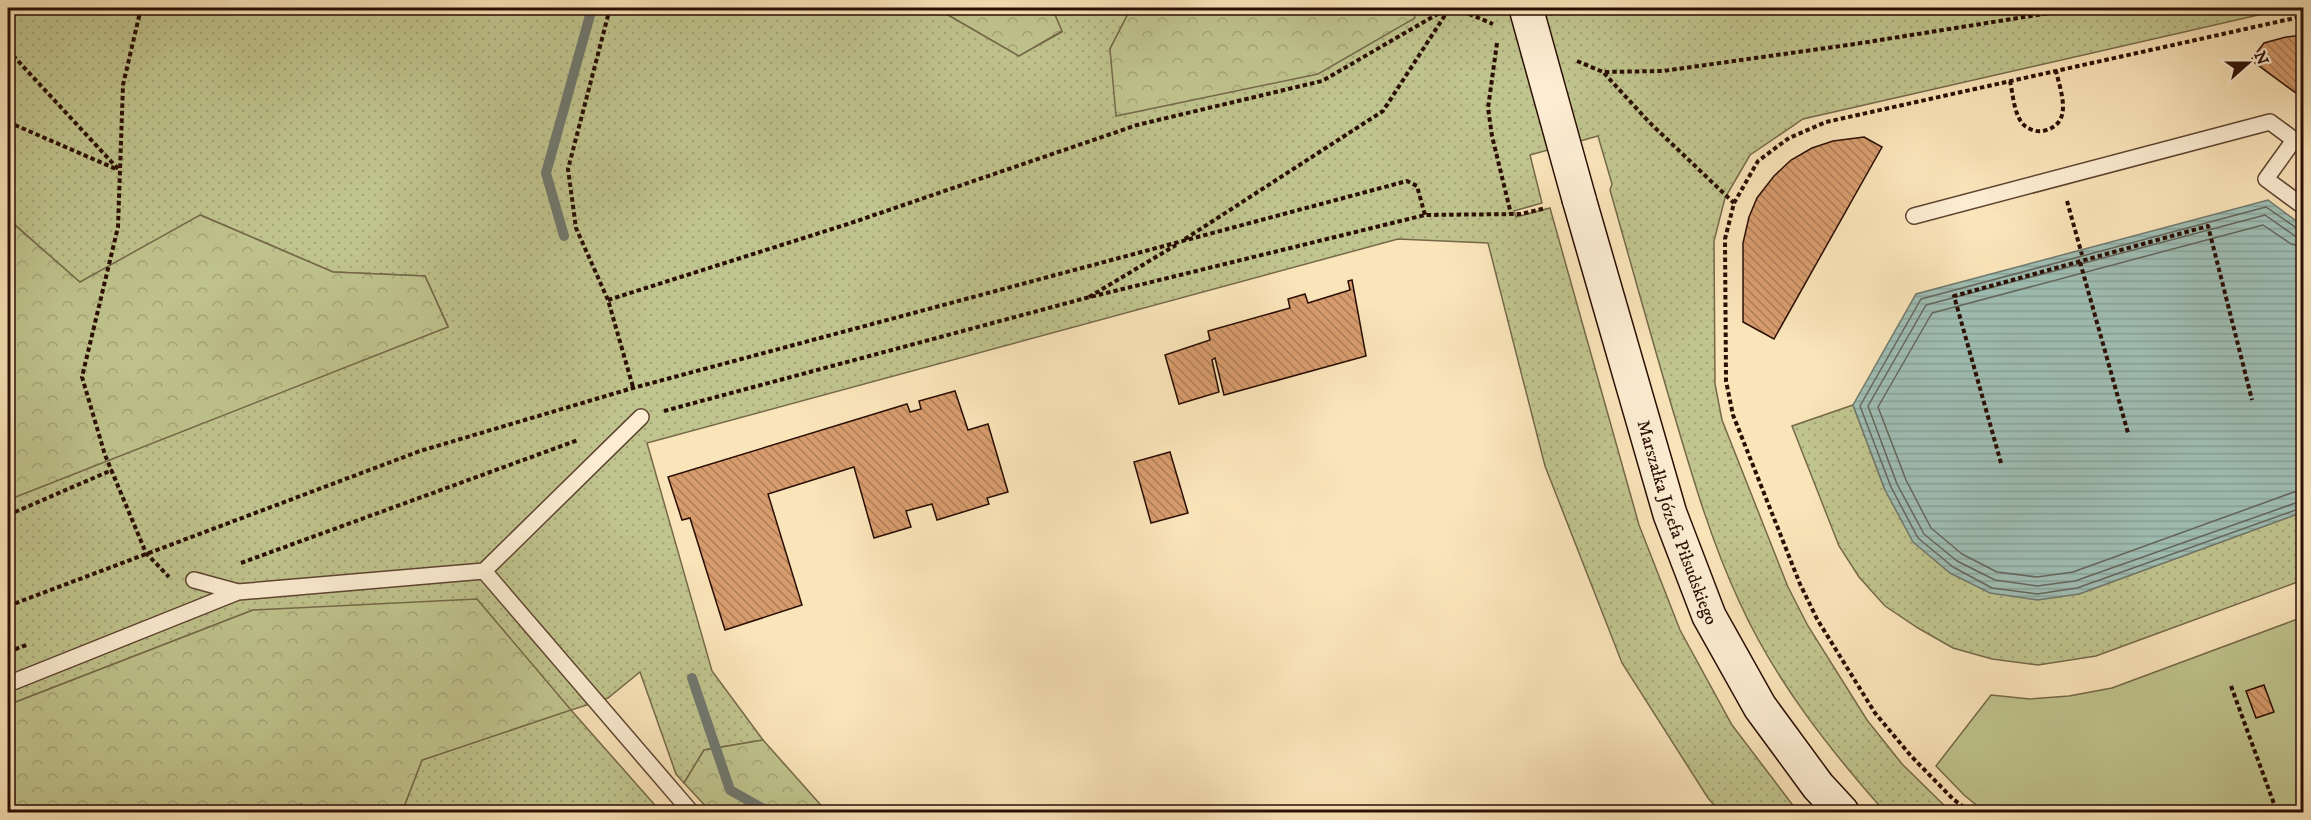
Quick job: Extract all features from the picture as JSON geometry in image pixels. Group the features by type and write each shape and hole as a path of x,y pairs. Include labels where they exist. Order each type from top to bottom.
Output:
{"main road":[{"name":"Marszałka Józefa Piłsudskiego","path":"1526,8 1567,202 1670,514 1709,616 1760,707 1818,786 1842,813"}],"lane":[{"path":"1914,216 2270,122 2299,143 2266,179 2304,207"},
{"path":"8,684 238,592 484,571 641,417"},
{"path":"484,571 691,813"},
{"path":"194,580 238,592"}],"path":[{"path":"141,8 123,85 118,227 82,377 112,470 146,553 170,578"},
{"path":"610,8 568,169 576,228 608,300 636,395"},
{"path":"608,300 851,223 1137,125 1322,81 1449,8"},
{"path":"1086,298 1180,242 1383,111 1449,8"},
{"path":"1455,8 1500,28"},
{"path":"1603,72 1675,69 1855,44 2081,8"},
{"path":"1970,813 1911,756 1875,712 1818,619 1800,584 1732,415 1726,381 1725,239 1734,203 1758,161 1789,138 1826,122 2304,16"},
{"path":"1498,38 1488,108 1492,136 1511,214"},
{"path":"8,50 119,171"},
{"path":"1572,59 1603,72 1649,122 1734,203"},
{"path":"2010,81 2018,115 2025,126 2037,132 2052,129 2062,118 2063,105 2056,71"},
{"path":"8,122 119,171"},
{"path":"8,606 420,451 633,388 1407,181 1417,186 1425,215"},
{"path":"2065,195 2082,255"},
{"path":"641,417 1086,298 1425,215 1521,214 1567,202"},
{"path":"2001,463 1954,296 2208,226 2252,400"},
{"path":"2080,262 2128,433"},
{"path":"194,580 585,438"},
{"path":"8,515 112,470"},
{"path":"2231,686 2277,813"}],"green space":[{"path":"8,8 936,8 1019,56 1062,32 1052,8 1131,8 1110,49 1117,115 1414,18 1412,8 2289,8 1803,119 1750,155 1725,198 1714,241 1715,384 1722,420 1788,587 1808,626 1867,720 1902,764 1951,812 1885,812 1804,712 1753,630 1720,557 1697,489 1610,190 1612,184 1598,136 1530,155 1542,203 1514,211 1516,217 1550,208 1639,525 1680,630 1732,725 1798,812 1720,812 1708,798 1622,663 1545,466 1488,243 1398,239 647,443 712,671 763,740 704,750 684,783 676,774 640,672 608,698 571,710 661,812 402,812 422,760 570,710 253,610 8,705 8,500 448,326 425,276 333,272 201,215 80,283 11,221 8,222"},
{"path":"936,8 1052,8 1062,31 1019,56"},
{"path":"1131,8 1412,8 1415,18 1318,74 1116,116 1110,49"},
{"path":"200,215 333,272 425,276 448,327 8,500 8,222 10,221 80,282"},
{"path":"1853,405 1885,490 2079,594 2303,512 2303,580 2096,656 2038,665 1992,659 1953,648 1885,606 1859,577 1839,546 1792,426"},
{"path":"477,599 571,710 422,760 402,812 311,812 301,804 291,812 8,812 8,705 253,610"},
{"path":"2303,617 2303,812 1985,812 1964,795 1936,766 1991,695 2030,699 2069,696 2112,688"},
{"path":"763,740 827,812 711,812 684,783 704,750"}],"water":[{"path":"2268,200 2303,226 2303,512 2079,594 2038,600 1990,593 1950,573 1913,542 1885,490 1853,405 1916,294"}],"building":[{"path":"2304,35 2304,99 2251,60 2264,43"},
{"path":"1864,137 1882,147 1774,339 1743,322 1743,243 1749,217 1757,198 1774,176 1791,160 1812,148 1833,141"},
{"path":"1352,280 1366,356 1224,395 1215,358 1212,360 1219,392 1179,404 1165,355 1210,340 1208,331 1290,308 1288,299 1305,294 1308,303 1350,290 1348,281"},
{"path":"955,391 968,430 988,424 1008,492 987,498 989,504 937,520 932,504 906,511 911,527 874,538 854,467 768,494 802,605 725,630 690,518 682,520 668,477 907,404 910,412 921,409 919,401"},
{"path":"1170,452 1188,513 1151,523 1134,462"},
{"path":"2264,685 2274,712 2256,718 2246,691"}],"waterway":[{"path":"564,236 546,173 592,8"},
{"path":"692,678 730,790 769,812"}]}
